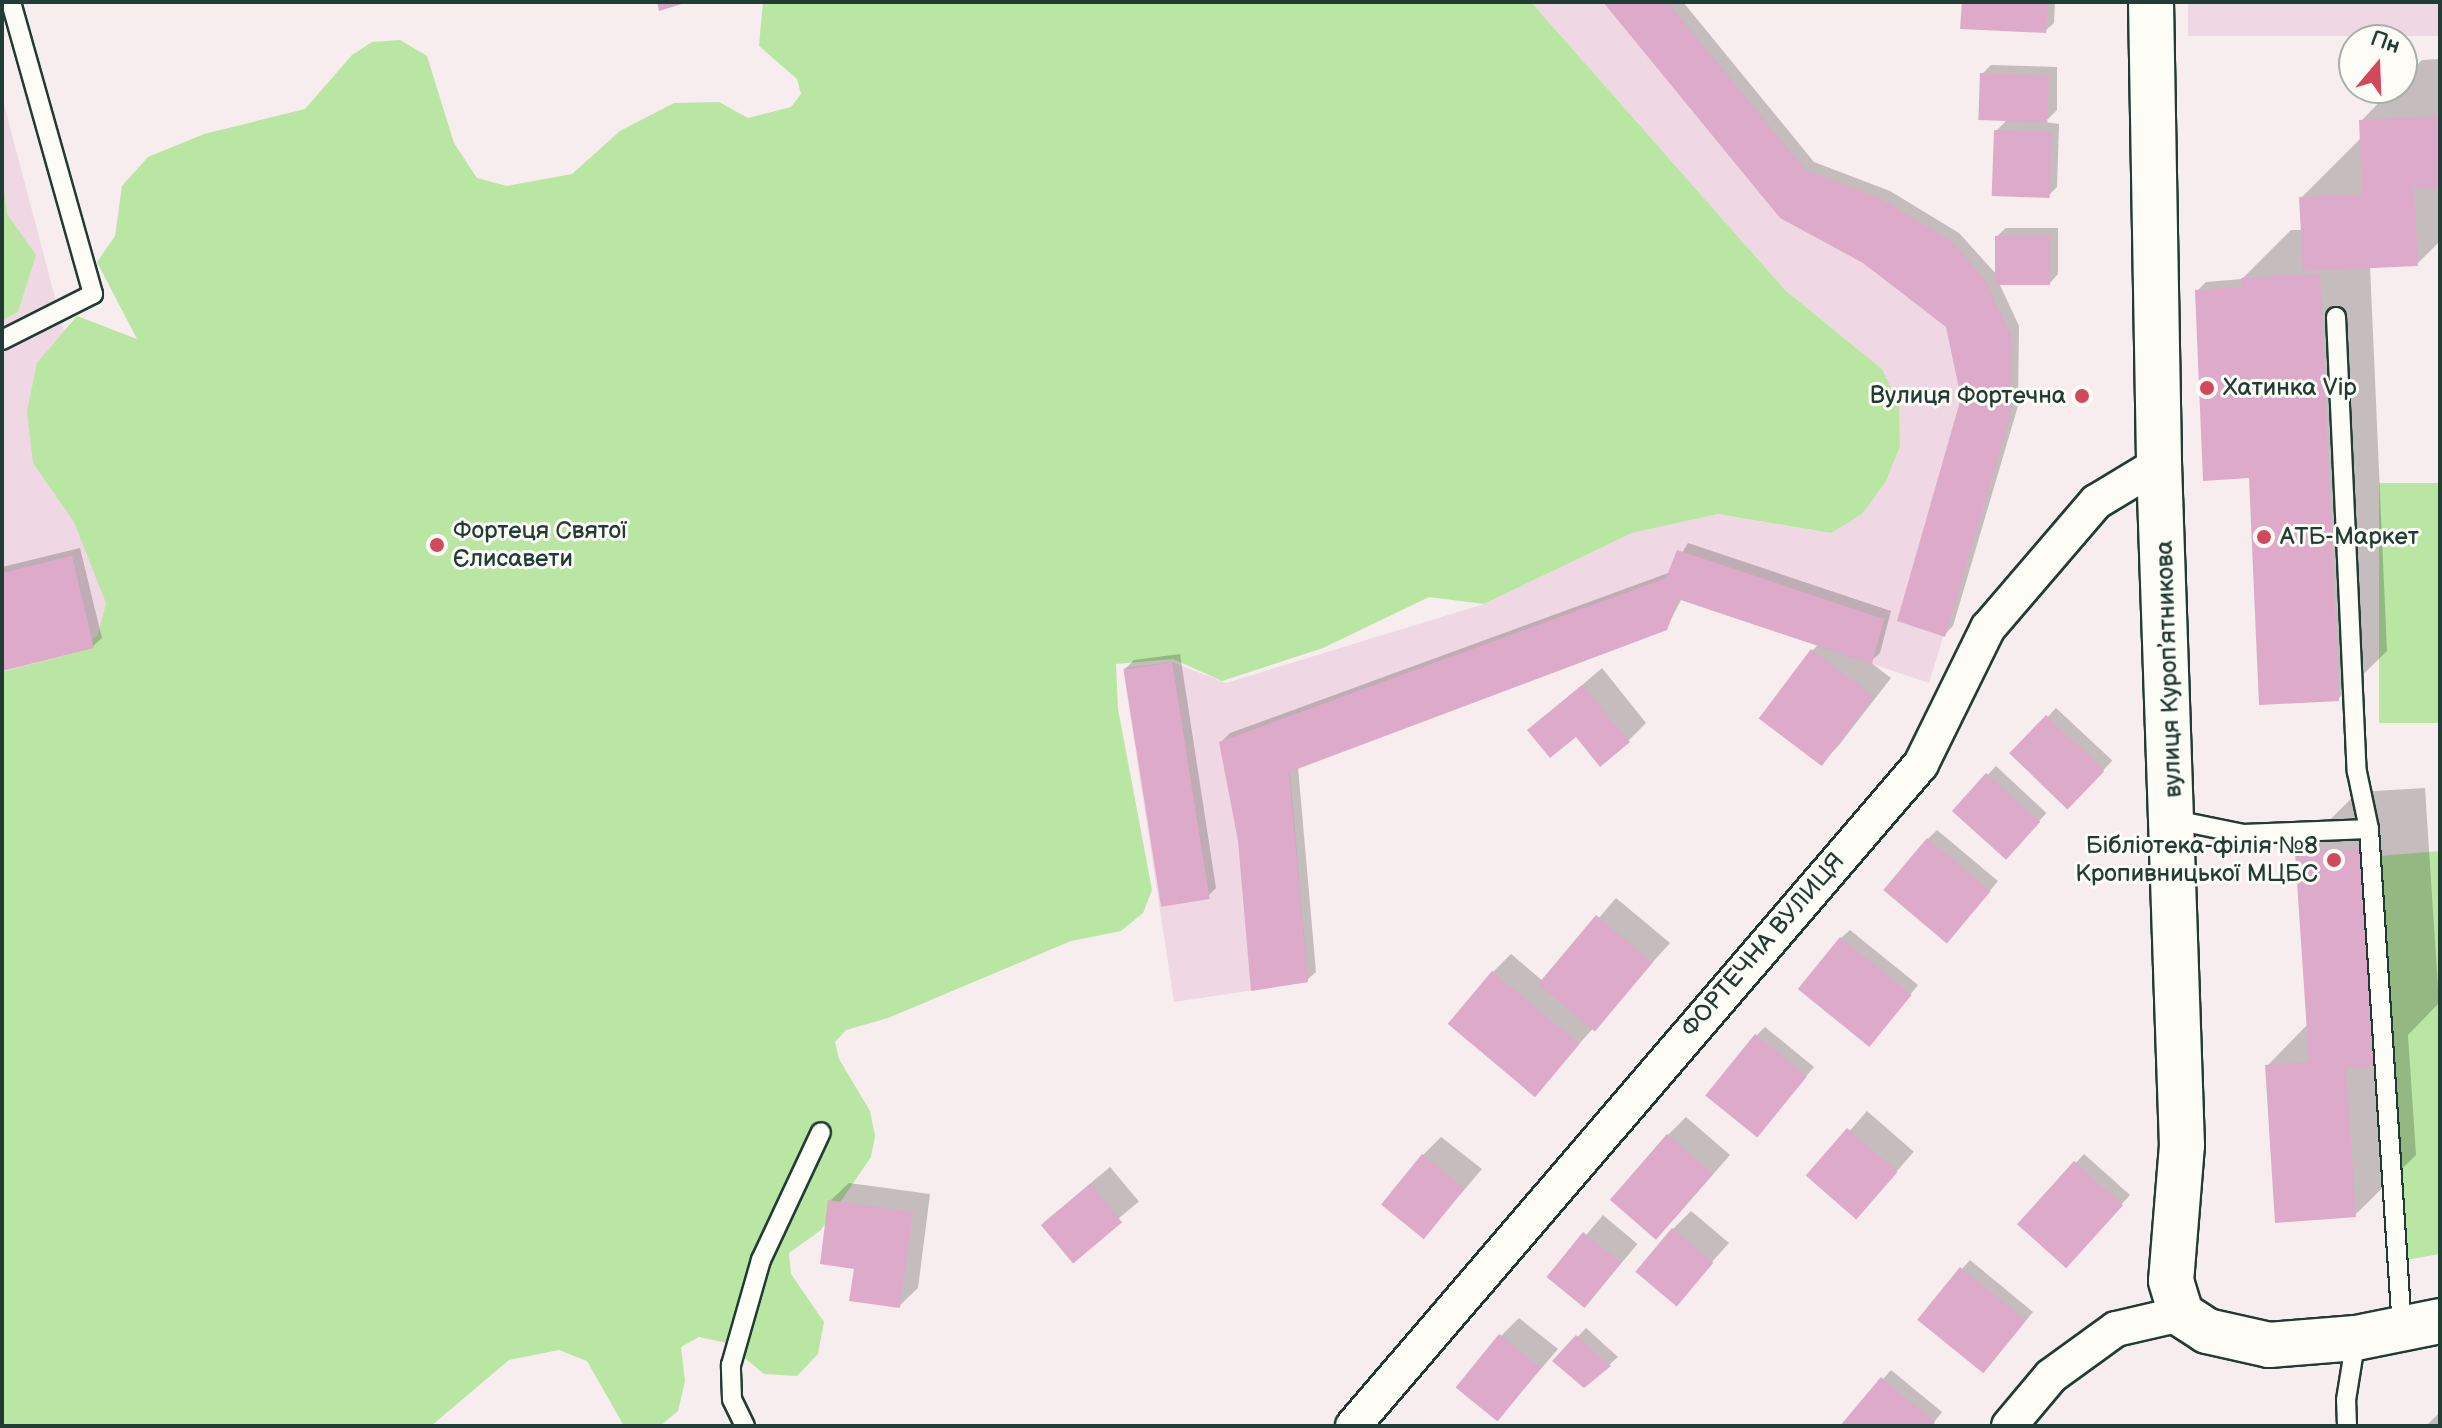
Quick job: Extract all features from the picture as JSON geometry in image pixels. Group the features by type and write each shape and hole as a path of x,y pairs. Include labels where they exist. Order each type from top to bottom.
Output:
{"street":[{"name":"вулиця Куропʼятникова","path":"2151,2 2159,464 2175,820 2182,1145 2171,1281 2181,1314"},
{"name":"ФОРТЕЧНА ВУЛИЦЯ","path":"1353,1426 1921,764 1988,628 2096,502 2159,464"},
{"path":"2009,1426 2051,1376 2116,1329 2181,1314 2207,1331 2269,1345 2356,1338 2421,1325"}],"lane":[{"path":"2,340 93,294 11,2"},
{"path":"2336,317 2354,726 2369,829 2421,1325"},
{"path":"2175,820 2243,834 2369,829"},
{"path":"745,1426 732,1399 731,1365 761,1260 821,1132"},
{"path":"2347,1426 2346,1400 2356,1338"}],"shaded area":[{"path":"1531,2 1667,2 1805,170 1951,241 1985,280 2011,336 2010,417 1929,683 1678,599 1667,630 1290,772 1308,982 1174,1002 1123,668 1172,662 1226,683 1484,604 1632,533 1718,514 1831,533 1882,369 1785,290"},
{"path":"2188,2 2440,2 2440,36 2418,36 2418,24 2338,24 2338,36 2188,36"},
{"path":"2,97 150,657 2,693"}],"green space":[{"path":"763,2 1531,2 1785,290 1882,369 1899,405 1900,446 1886,481 1862,514 1831,533 1718,514 1632,533 1484,604 1429,597 1323,648 1222,681 1173,659 1116,664 1118,709 1152,890 1143,913 1121,931 1071,941 888,1018 846,1030 835,1042 839,1059 870,1111 875,1136 871,1157 821,1230 789,1253 791,1274 824,1322 818,1354 797,1376 764,1374 727,1343 699,1337 681,1347 685,1381 678,1411 660,1426 624,1426 587,1361 559,1350 509,1360 431,1426 2,1426 2,672 78,652 98,635 106,603 74,522 33,463 27,411 37,363 77,316 137,339 97,262 115,236 122,186 148,157 204,134 305,109 352,55 372,42 400,40 427,56 454,143 477,178 507,186 572,174 620,131 674,103 719,102 748,118 791,107 801,94 797,79 759,46"},
{"path":"2,175 7,214 36,255 18,312 2,320"},
{"path":"2379,483 2440,483 2440,723 2379,723"},
{"path":"2440,851 2440,1254 2400,1261 2378,856"}],"building":[{"path":"657,2 685,2 685,3 659,11"},
{"path":"1603,2 1667,2 1805,170 1881,199 1951,241 1985,280 2011,336 2010,417 1945,637 1897,621 1961,398 1946,327 1863,263 1780,218"},
{"path":"1962,2 2048,2 2046,33 1960,29"},
{"path":"1980,73 2049,75 2047,122 1978,120"},
{"path":"2440,116 2440,187 2414,188 2418,266 2303,271 2299,197 2362,195 2359,120"},
{"path":"1994,130 2052,132 2050,198 1992,196"},
{"path":"1995,236 2050,236 2050,285 1995,285"},
{"path":"2320,274 2339,701 2259,705 2249,478 2203,481 2195,290 2241,287 2241,278"},
{"path":"1677,550 1884,619 1872,664 1678,599 1667,630 1289,772 1308,982 1251,991 1238,841 1219,742 1666,578"},
{"path":"72,556 94,648 2,671 2,573"},
{"path":"1811,649 1874,697 1822,766 1759,718"},
{"path":"1172,662 1210,899 1161,907 1124,670"},
{"path":"1582,685 1630,742 1600,767 1576,737 1550,758 1527,730"},
{"path":"2046,715 2104,771 2067,809 2009,753"},
{"path":"1986,773 2040,822 2006,860 1952,811"},
{"path":"1927,838 1991,891 1947,943 1883,890"},
{"path":"2365,848 2379,1066 2346,1068 2356,1217 2275,1223 2265,1065 2309,1062 2295,852"},
{"path":"1596,915 1653,963 1595,1032 1538,984"},
{"path":"1840,937 1911,995 1869,1047 1798,989"},
{"path":"1492,971 1579,1044 1535,1097 1448,1024"},
{"path":"1755,1034 1807,1076 1757,1138 1705,1095"},
{"path":"1847,1128 1898,1172 1856,1220 1806,1176"},
{"path":"1667,1134 1713,1174 1656,1240 1610,1200"},
{"path":"1422,1154 1465,1189 1424,1239 1381,1205"},
{"path":"2074,1161 2123,1205 2066,1268 2017,1224"},
{"path":"1090,1184 1122,1222 1073,1263 1041,1225"},
{"path":"828,1200 913,1212 900,1308 849,1301 854,1269 820,1264"},
{"path":"1672,1228 1713,1263 1677,1306 1635,1272"},
{"path":"1583,1232 1621,1263 1585,1308 1546,1277"},
{"path":"1960,1267 2026,1320 1983,1373 1917,1320"},
{"path":"1499,1334 1541,1368 1498,1422 1456,1388"},
{"path":"1576,1335 1611,1366 1584,1388 1552,1361"},
{"path":"1881,1377 1935,1422 1932,1426 1840,1426"}],"place":[{"name":"Хатинка Vip","path":"2207,388"},
{"name":"Вулиця Фортечна","path":"2082,396"},
{"name":"АТБ-Маркет","path":"2264,537"},
{"name":"Фортеця Святої Єлисавети","path":"437,545"},
{"name":"Бібліотека-філія №8 Кропивницької МЦБС","path":"2334,860"}]}
